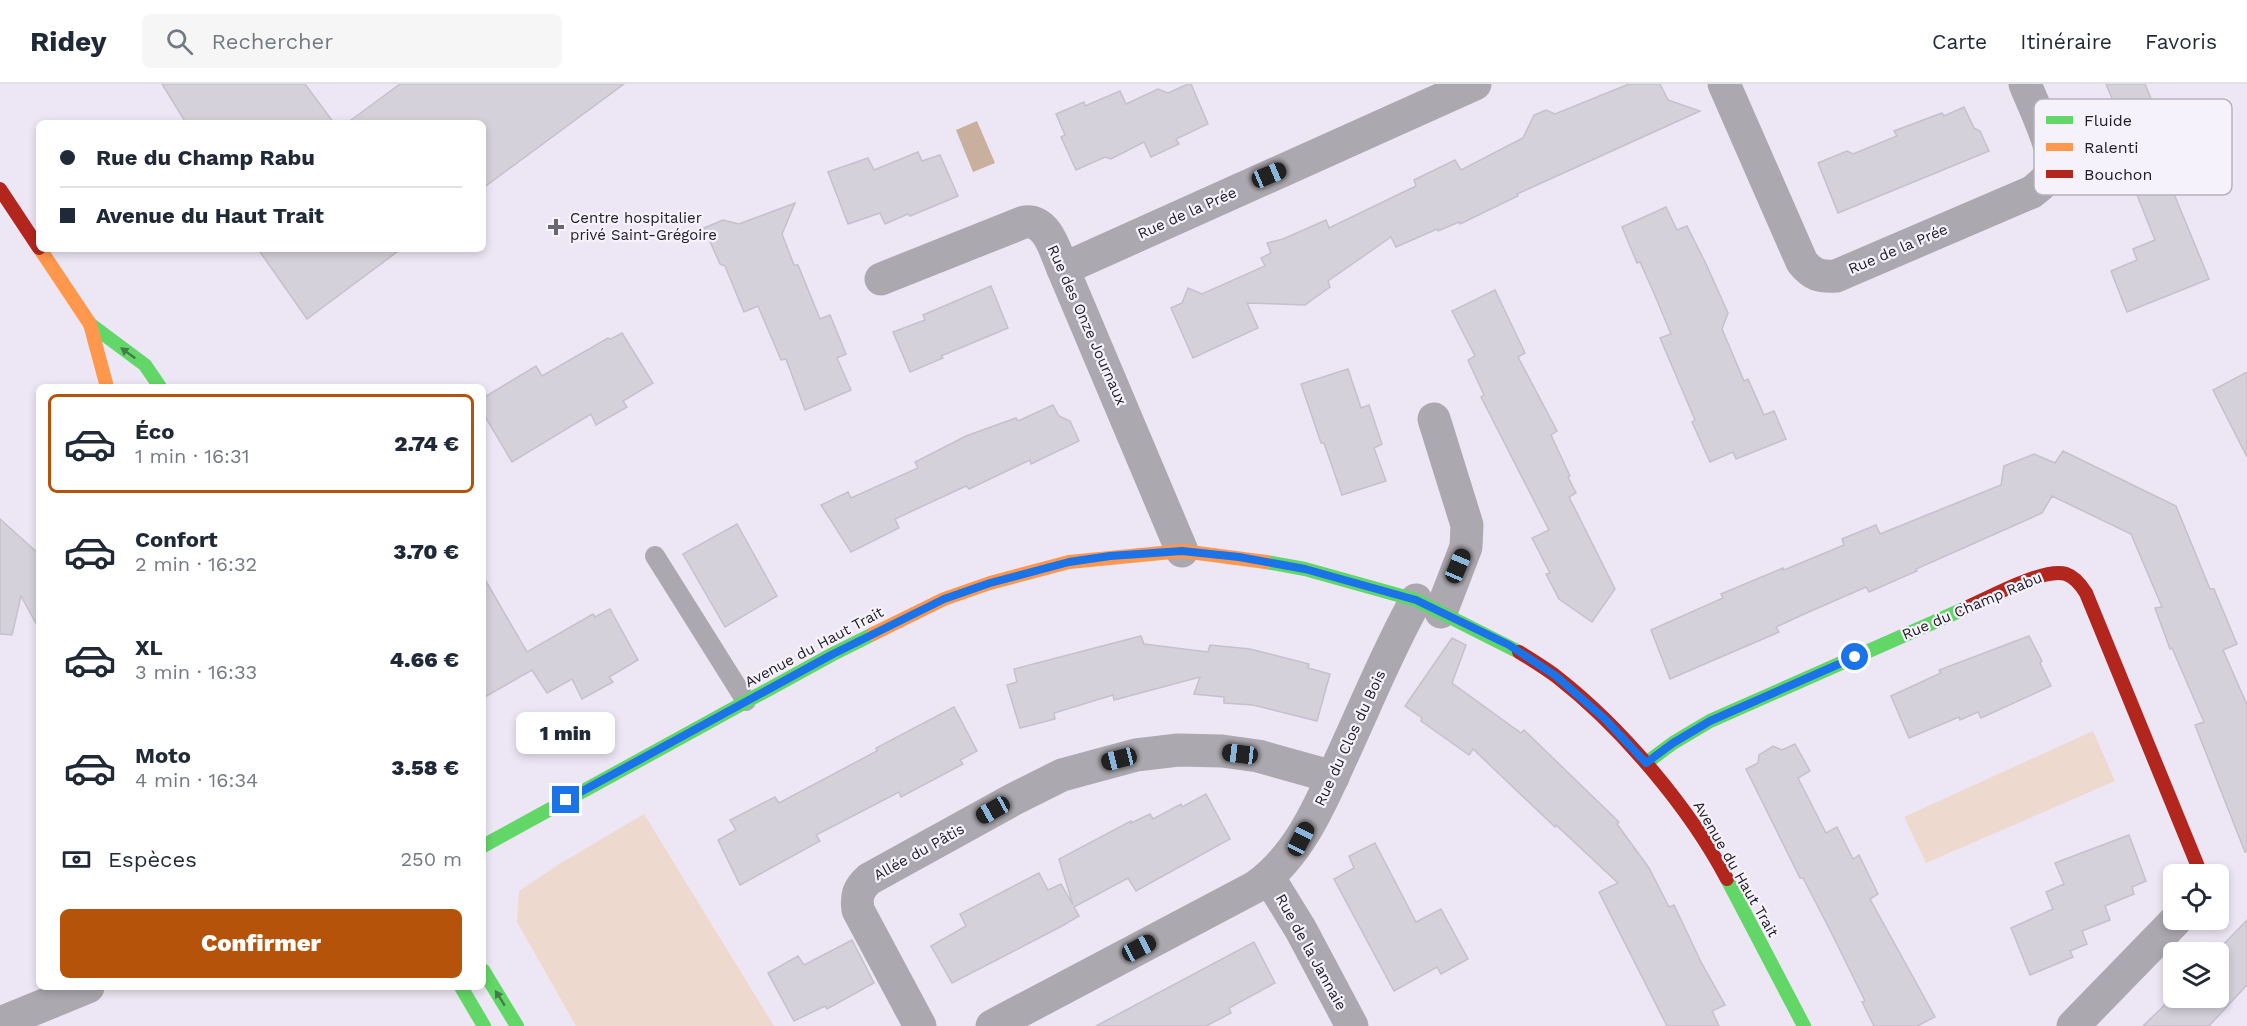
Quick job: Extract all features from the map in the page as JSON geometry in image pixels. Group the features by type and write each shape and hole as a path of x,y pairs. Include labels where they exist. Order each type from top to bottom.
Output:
{"street":[{"name":"Rue de la Prée","path":"1063,269 1475,84"},
{"name":"Rue de la Prée","path":"1724,84 1802,262 1810,272 1822,277 1836,276 2034,190"},
{"name":"Rue de la Prée","path":"2025,84 2034,107"},
{"path":"0,189 36,243"},
{"name":"Rue des Onze Journaux","path":"881,279 1024,222 1032,221 1044,228 1182,551"},
{"path":"42,252 90,324 106,384"},
{"path":"90,324 145,365 158,384"},
{"name":"Rue du Clos du Bois","path":"992,1026 1255,887 1269,878 1285,862 1301,839 1428,606 1466,547 1467,525 1434,419"},
{"name":"Avenue du Haut Trait","path":"486,844 746,702 944,599 990,583 1069,562 1110,556 1182,551 1239,557 1305,569 1428,606 1509,645 1556,676 1605,719 1646,763 1676,800 1741,904 1804,1026"},
{"name":"Rue du Champ Rabu","path":"1646,763 1673,743 1710,721 2043,574 2067,573 2078,581 2086,593 2197,864"},
{"name":"Allée du Pâtis","path":"920,1026 858,910 856,899 859,888 869,879 1014,799 1062,776 1136,755 1178,750 1258,756 1333,777"},
{"name":"Rue de la Jannaie","path":"1269,878 1301,930 1352,1026"},
{"path":"2073,1026 2166,930"},
{"path":"486,975 517,1026"},
{"path":"0,1023 81,990"},
{"path":"463,990 484,1026"}],"lane":[{"path":"655,556 746,702"}],"shaded area":[{"path":"977,121 995,163 973,172 956,130"},
{"path":"2093,731 2115,781 1926,863 1904,817"},
{"path":"644,814 774,1026 576,1026 517,922 519,891 561,863"}],"building":[{"path":"162,84 305,84 332,120 184,120"},
{"path":"400,84 624,84 486,186 486,120 351,120"},
{"path":"1191,84 1208,124 1176,139 1179,144 1151,157 1144,142 1111,159 1105,157 1076,170 1061,137 1065,135 1056,114 1084,102 1085,106 1120,91 1126,104 1158,89 1168,93"},
{"path":"1629,84 1660,84 1668,100 1700,111 1517,194 1518,196 1460,224 1459,222 1438,231 1437,229 1396,247 1391,237 1328,281 1330,287 1305,305 1247,303 1258,328 1193,358 1171,308 1182,303 1188,288 1202,294 1265,266 1261,258 1271,253 1267,243 1283,239 1326,220 1329,228 1416,186 1414,180 1455,160 1461,170 1523,138 1534,115 1546,110 1555,114"},
{"path":"2106,84 2145,84 2151,99 2112,99"},
{"path":"1964,107 1974,128 1980,131 1989,151 1838,213 1818,163 1847,151 1853,154 1897,136 1894,131 1942,113 1944,116"},
{"path":"918,152 922,161 940,155 958,196 885,224 880,213 848,224 828,172 868,158 874,170"},
{"path":"2137,195 2174,195 2209,279 2127,312 2111,271 2137,260 2133,249 2155,240"},
{"path":"795,203 782,234 794,265 798,265 820,319 830,315 846,354 837,358 851,390 805,410 786,359 781,360 758,306 744,312 725,266 720,264 704,228 723,220 739,224"},
{"path":"1666,207 1677,230 1687,226 1728,313 1722,329 1744,381 1748,379 1764,415 1774,411 1786,439 1736,459 1733,452 1710,462 1660,338 1671,334 1622,227"},
{"path":"260,252 397,252 307,319"},
{"path":"991,286 1008,328 941,356 943,358 910,372 893,332 925,320 923,315"},
{"path":"1495,290 1525,353 1518,357 1557,431 1551,435 1576,493 1569,497 1615,589 1592,622 1559,599 1546,574 1550,573 1532,538 1549,530 1481,397 1484,395 1468,360 1475,356 1452,311"},
{"path":"622,333 653,383 623,401 627,407 596,425 591,414 512,462 486,418 486,396 536,366 542,376 608,338 611,339"},
{"path":"1348,369 1361,408 1369,405 1382,444 1374,448 1386,481 1342,495 1301,384"},
{"path":"2247,372 2247,457 2213,390"},
{"path":"1053,405 1059,416 1070,421 1079,441 1031,464 1030,460 969,489 966,486 895,519 899,528 851,552 821,505 848,492 851,498 918,468 915,462 966,436 1016,418 1018,421"},
{"path":"2063,451 2176,506 2210,589 2214,589 2237,644 2223,650 2247,705 2247,852 2245,852 2195,725 2204,722 2172,648 2170,649 2155,608 2162,607 2131,534 2052,496 2042,513 1869,592 1866,587 1802,615 1776,627 1779,632 1670,679 1651,630 1723,598 1721,594 1844,545 1842,539 1876,525 1880,534 2001,485 2004,466 2034,454 2055,463"},
{"path":"0,519 36,551 36,624 21,596 12,635 0,634"},
{"path":"737,524 777,596 725,627 683,554"},
{"path":"486,581 527,652 593,614 595,617 610,609 638,660 609,677 613,682 582,699 572,679 547,693 532,670 486,696"},
{"path":"1141,636 1144,644 1208,652 1210,645 1250,649 1309,664 1308,668 1330,674 1317,721 1253,705 1224,703 1224,697 1194,694 1200,677 1114,700 1113,695 1054,713 1055,719 1020,728 1007,685 1017,682 1014,669"},
{"path":"2029,636 2042,661 2040,663 2051,686 1981,718 1978,712 1960,720 1959,717 1909,738 1891,696 1941,673 1939,670"},
{"path":"1452,638 1466,645 1452,683 1521,733 1524,730 1619,822 1617,824 1649,868 1669,907 1674,905 1701,962 1725,1005 1712,1011 1719,1026 1667,1026 1599,892 1618,883 1473,749 1469,755 1421,721 1422,718 1405,706"},
{"path":"954,707 977,751 960,760 963,764 901,797 899,792 816,835 820,841 740,885 718,840 736,830 730,820 775,797 779,803"},
{"path":"1795,744 1810,771 1798,778 1826,833 1837,827 1853,859 1859,855 1878,894 1870,899 1935,1017 1917,1026 1874,1026 1862,1002 1865,1001 1830,930 1803,878 1800,878 1746,769 1758,763 1759,755 1773,746 1782,750"},
{"path":"1206,794 1230,839 1136,891 1128,878 1074,907 1079,916 952,983 931,946 966,926 960,914 1039,873 1048,890 1061,884 1073,905 1059,859 1131,821 1131,823 1150,814 1153,819"},
{"path":"2129,835 2146,881 2132,887 2134,894 2105,906 2110,920 2082,931 2087,944 2070,951 2073,957 2030,975 2011,928 2053,909 2046,892 2064,884 2055,863"},
{"path":"1375,843 1416,922 1441,909 1468,959 1441,974 1437,967 1394,991 1334,879 1354,868 1349,856"},
{"path":"2247,920 2247,985 2229,1004 2229,942 2226,942"},
{"path":"852,940 874,983 827,1009 825,1006 794,1021 768,973 798,956 804,965"},
{"path":"1254,942 1275,983 1229,1008 1231,1013 1206,1026 1096,1026"},
{"path":"2163,1007 2226,1008 2209,1026 2143,1026"}],"traffic: fast":[{"path":"90,324 145,365 158,384"},
{"path":"1266,562 1305,569 1416,600 1519,652"},
{"path":"1646,763 1673,743 1710,721 1966,608"},
{"path":"486,844 873,634"},
{"path":"1727,879 1804,1026"},
{"path":"486,975 517,1026"},
{"path":"463,990 484,1026"}],"traffic: slow":[{"path":"42,252 90,324 106,384"},
{"path":"873,634 944,599 990,583 1069,562 1182,551 1266,562"}],"traffic: jam":[{"path":"0,189 36,243"},
{"path":"1966,608 2044,575 2066,574 2080,584 2086,593 2197,864"},
{"path":"1519,652 1581,697 1629,744 1693,824 1727,879"}],"place":[{"name":"Centre hospitalier privé Saint-Grégoire","path":"556,227"}],"route":[{"path":"566,800 833,654 944,599 1034,571 1069,562 1110,556 1182,551 1239,557 1305,569 1416,600 1509,645 1556,676 1605,719 1646,763 1673,743 1710,721 1855,657"}]}
